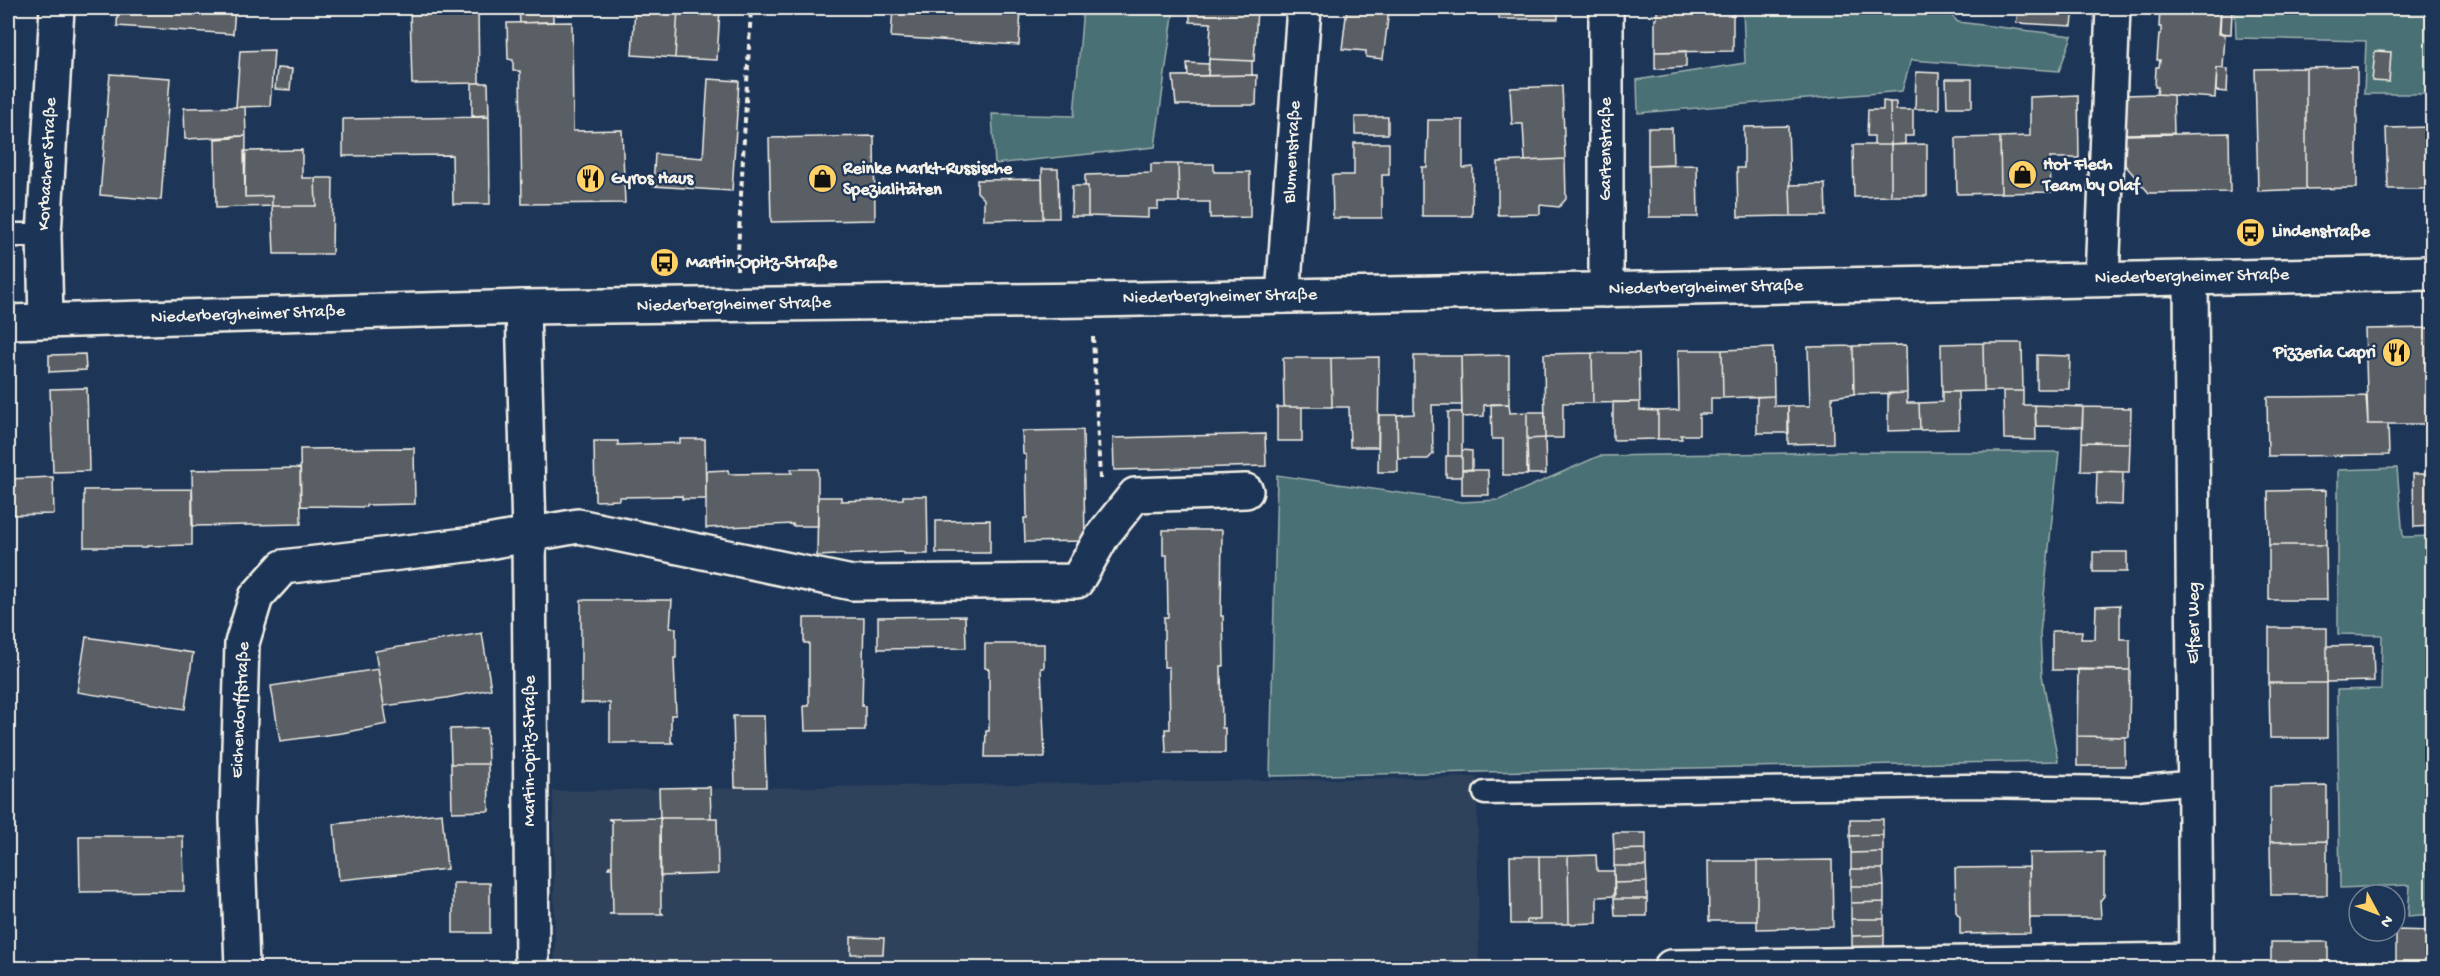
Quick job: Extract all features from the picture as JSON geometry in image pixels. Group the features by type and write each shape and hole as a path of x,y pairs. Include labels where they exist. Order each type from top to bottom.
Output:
{"street":[{"name":"Korbacher Straße","path":"46,320 44,235 57,8"},
{"name":"Blumenstraße","path":"1283,296 1304,8"},
{"name":"Gartenstraße","path":"1606,8 1606,290"},
{"path":"2102,279 2113,8"},
{"name":"Niederbergheimer Straße","path":"8,322 523,307 1093,300 2433,273"},
{"name":"Elfser Weg","path":"2191,278 2196,964"},
{"name":"Martin-Opitz-Straße","path":"523,307 529,534 532,969"},
{"path":"529,534 578,526 852,583 1077,580 1102,535 1135,495 1246,491"},
{"name":"Eichendorffstraße","path":"242,969 237,819 242,643 256,597 283,567 482,543 529,534"},
{"path":"1671,967 2196,964"}],"lane":[{"path":"8,235 44,235"},
{"path":"1485,793 1967,786 2136,788 2195,782"}],"path":[{"path":"736,305 751,8"},
{"path":"1093,300 1102,535"}],"shaded area":[{"path":"1477,777 1479,968 555,968 553,791"}],"green space":[{"path":"1083,8 1174,8 1155,147 995,164 992,114 1074,116"},
{"path":"1743,8 1944,8 1958,22 2072,36 2059,71 1911,60 1902,91 1638,113 1637,80 1745,63"},
{"path":"2235,8 2432,8 2432,94 2364,94 2366,41 2236,38"},
{"path":"1842,452 2059,452 2040,634 2042,675 2058,761 1270,776 1277,475 1462,502 1499,500 1599,456"},
{"path":"2397,468 2403,537 2432,536 2432,914 2408,916 2410,885 2407,883 2347,883 2347,888 2340,888 2337,690 2381,689 2382,635 2338,634 2338,470"}],"building":[{"path":"118,8 235,8 233,34 117,26"},
{"path":"410,8 478,8 479,83 412,84"},
{"path":"519,8 553,8 553,22 520,23"},
{"path":"635,8 678,8 675,58 632,55"},
{"path":"678,8 720,8 717,60 675,58"},
{"path":"893,8 1021,8 1019,45 891,37"},
{"path":"1190,8 1257,8 1254,61 1209,59 1211,23 1190,22"},
{"path":"1347,8 1389,10 1383,59 1366,57 1366,51 1342,49"},
{"path":"1499,8 1558,8 1558,19 1499,19"},
{"path":"1657,8 1733,8 1733,51 1655,52"},
{"path":"2019,8 2074,8 2072,26 2016,23"},
{"path":"2160,8 2221,8 2219,34 2225,34 2223,68 2217,68 2215,98 2157,94 2158,87 2155,87 2156,67 2159,67 2160,60 2157,60 2159,34 2161,34"},
{"path":"2221,10 2232,11 2231,34 2220,33"},
{"path":"572,22 573,131 622,130 625,203 522,204 520,71 513,71 513,60 508,59 507,23"},
{"path":"274,50 270,106 236,107 240,51"},
{"path":"1686,51 1686,67 1655,69 1655,52"},
{"path":"2375,51 2391,52 2389,82 2372,81"},
{"path":"1209,59 1252,61 1252,75 1208,76"},
{"path":"1187,63 1209,64 1208,76 1188,76"},
{"path":"2357,67 2357,188 2306,189 2306,68"},
{"path":"277,68 292,69 290,90 275,89"},
{"path":"2217,68 2228,69 2227,92 2216,91"},
{"path":"2306,68 2306,189 2258,191 2255,69"},
{"path":"1916,72 1939,73 1939,109 1915,109"},
{"path":"110,74 170,78 161,200 100,195"},
{"path":"1257,75 1256,105 1176,105 1173,76"},
{"path":"708,79 739,81 732,191 653,186 655,154 703,158"},
{"path":"1946,79 1972,79 1972,107 1947,107"},
{"path":"472,83 488,83 489,115 472,116"},
{"path":"1562,86 1565,159 1525,161 1523,124 1512,124 1510,88"},
{"path":"2078,95 2079,158 2050,158 2051,192 2001,193 2000,137 2030,136 2030,97"},
{"path":"2126,95 2173,95 2174,133 2126,134"},
{"path":"1883,101 1890,102 1891,145 1874,145 1874,136 1867,136 1868,110 1883,110"},
{"path":"1890,102 1896,102 1896,110 1913,110 1913,136 1905,136 1905,144 1891,145"},
{"path":"245,107 246,136 185,139 184,108"},
{"path":"489,117 490,204 453,204 452,155 343,156 343,119"},
{"path":"1355,117 1388,117 1388,134 1355,134"},
{"path":"1428,120 1463,120 1463,168 1473,167 1472,216 1422,216 1422,167 1427,167"},
{"path":"1788,126 1791,216 1738,217 1737,168 1744,168 1744,127"},
{"path":"2432,127 2432,189 2388,189 2386,128"},
{"path":"1648,128 1672,128 1673,165 1648,166"},
{"path":"2229,133 2230,192 2149,193 2125,165 2125,135"},
{"path":"232,136 246,136 245,197 272,196 272,206 216,208 215,139 232,138"},
{"name":"Reinke Markt-Russische Spezialitäten","path":"874,136 875,220 771,222 769,138"},
{"path":"2000,137 2001,193 1957,194 1956,138"},
{"path":"1354,143 1389,143 1389,175 1382,175 1382,218 1333,218 1332,175 1354,175"},
{"path":"1927,144 1927,196 1891,196 1891,145"},
{"path":"1853,145 1891,145 1891,196 1854,197"},
{"path":"302,150 302,178 315,178 316,206 272,206 272,196 245,197 244,151"},
{"path":"1565,159 1566,199 1559,207 1540,205 1540,214 1498,215 1498,162"},
{"path":"1151,164 1178,164 1179,202 1158,202 1158,209 1148,209 1148,218 1088,216 1088,186 1085,186 1085,175 1151,173"},
{"path":"1178,164 1214,164 1214,172 1250,172 1250,217 1210,218 1210,202 1179,202"},
{"path":"1697,165 1698,217 1649,217 1648,166"},
{"path":"1042,169 1058,169 1059,218 1043,218"},
{"path":"315,178 333,178 332,254 274,254 272,206 316,206"},
{"path":"1042,179 1043,219 984,220 984,199 977,192 977,180"},
{"path":"1825,184 1826,216 1791,216 1790,185"},
{"path":"1072,186 1088,186 1088,216 1071,216"},
{"path":"2432,328 2432,424 2368,424 2365,329"},
{"path":"1983,343 2022,343 2023,391 1984,391"},
{"path":"1983,343 1984,391 1942,392 1941,344"},
{"path":"1906,345 1907,393 1854,394 1853,346"},
{"path":"1853,346 1854,394 1832,397 1833,443 1788,444 1788,406 1810,406 1808,347"},
{"path":"1773,348 1774,396 1723,398 1722,350"},
{"path":"1678,350 1722,350 1723,398 1711,398 1711,414 1699,414 1699,435 1681,435 1682,439 1658,439 1658,411 1679,410"},
{"path":"1592,353 1639,353 1640,402 1593,403"},
{"path":"1592,353 1593,403 1563,403 1563,438 1545,438 1544,354"},
{"path":"85,354 86,370 49,372 49,355"},
{"path":"1509,355 1509,404 1484,405 1484,416 1462,417 1461,356"},
{"path":"2037,355 2070,356 2069,389 2037,389"},
{"path":"1414,356 1461,356 1462,405 1432,405 1433,454 1428,459 1398,459 1397,415 1414,414"},
{"path":"1379,357 1378,447 1350,447 1349,407 1332,407 1331,358"},
{"path":"1283,358 1331,358 1332,407 1284,407"},
{"path":"87,388 89,471 53,472 50,389"},
{"path":"2003,391 2023,391 2023,405 2035,405 2036,440 2004,439"},
{"path":"1942,392 1958,392 1959,429 1920,430 1919,403 1942,402"},
{"path":"1907,393 1907,403 1919,403 1920,430 1888,431 1888,394"},
{"path":"1774,396 1774,406 1788,406 1789,433 1757,433 1757,397"},
{"path":"2366,396 2368,424 2388,424 2389,455 2268,456 2267,397"},
{"path":"1613,402 1640,402 1640,410 1658,411 1658,439 1613,440"},
{"path":"1491,404 1509,404 1510,413 1527,412 1527,475 1503,475 1503,439 1492,439"},
{"path":"2035,405 2083,407 2082,427 2036,426"},
{"path":"1277,407 1302,407 1302,441 1277,441"},
{"path":"2083,407 2131,408 2130,443 2082,442"},
{"path":"1448,412 1462,412 1462,456 1448,456"},
{"path":"1527,412 1545,412 1545,438 1527,439"},
{"path":"1379,415 1397,415 1398,472 1378,472"},
{"path":"1083,430 1085,541 1025,542 1026,455 1023,454 1022,431"},
{"path":"1265,434 1266,466 1114,470 1113,438"},
{"path":"1545,438 1546,474 1528,474 1527,439"},
{"path":"680,439 705,439 706,499 682,499 682,496 619,497 619,500 595,501 594,441 618,441 618,445 680,443"},
{"path":"2082,442 2130,443 2129,472 2081,471"},
{"path":"414,448 415,504 366,505 366,507 301,506 300,449"},
{"path":"1462,450 1472,451 1472,469 1462,470"},
{"path":"1446,456 1462,456 1462,477 1446,477"},
{"path":"300,468 301,524 193,526 192,470"},
{"path":"791,469 818,469 818,526 792,526 793,524 706,528 706,471 728,470 729,474 792,473"},
{"path":"1462,470 1488,470 1489,495 1462,495"},
{"path":"2097,471 2123,472 2122,505 2096,504"},
{"path":"2413,474 2432,474 2432,526 2414,527"},
{"path":"53,477 54,514 8,515 8,479"},
{"path":"192,489 192,545 84,547 84,490"},
{"path":"2326,490 2326,545 2269,545 2268,491"},
{"path":"903,496 927,496 928,554 904,554 904,552 817,556 818,497 841,497 841,501 903,499"},
{"path":"990,520 990,553 936,553 936,521"},
{"path":"1163,530 1222,530 1221,616 1223,616 1224,666 1221,666 1222,728 1225,728 1225,753 1166,753 1165,729 1170,729 1169,667 1164,667 1164,617 1168,617 1167,555 1163,555"},
{"path":"2269,545 2326,545 2327,600 2269,600"},
{"path":"2093,552 2127,552 2127,572 2093,572"},
{"path":"581,600 672,600 670,628 676,628 676,658 674,658 676,715 671,715 671,741 673,743 610,743 610,703 580,703"},
{"path":"2120,605 2120,639 2130,639 2130,670 2052,670 2052,631 2082,631 2081,639 2095,639 2096,606"},
{"path":"965,616 966,648 878,649 878,617"},
{"path":"804,618 864,618 862,706 865,706 865,730 805,731 804,706 809,706 809,643 804,643"},
{"path":"2269,628 2327,628 2327,683 2269,683"},
{"path":"482,633 491,689 446,698 384,706 375,651"},
{"path":"86,637 193,653 185,709 77,692"},
{"path":"985,644 1044,644 1044,668 1041,668 1045,757 985,757 986,731 989,731 989,669 985,668"},
{"path":"2373,645 2374,681 2327,682 2327,646"},
{"path":"378,669 387,724 342,733 280,741 271,686"},
{"path":"2078,669 2130,670 2129,737 2077,736"},
{"path":"2269,683 2327,683 2327,738 2270,738"},
{"path":"733,716 764,716 766,787 735,787"},
{"path":"487,728 488,764 451,764 450,729"},
{"path":"2077,736 2125,737 2125,766 2077,766"},
{"path":"451,764 488,764 489,811 452,812"},
{"path":"2327,786 2327,841 2270,842 2270,787"},
{"path":"710,787 711,818 660,818 659,788"},
{"path":"442,813 447,869 339,880 334,824"},
{"path":"662,818 717,818 718,874 660,876 660,820"},
{"path":"662,818 660,820 661,912 663,914 609,914 613,913 612,868 608,868 612,866 612,821 608,819"},
{"path":"1850,819 1883,819 1883,835 1850,836"},
{"path":"1613,833 1646,833 1646,849 1614,850"},
{"path":"1883,835 1883,852 1851,853 1850,836"},
{"path":"79,836 183,836 184,891 80,892"},
{"path":"2327,841 2327,895 2271,895 2270,842"},
{"path":"1646,849 1646,866 1614,866 1614,850"},
{"path":"1883,852 1883,869 1851,869 1851,853"},
{"path":"2104,852 2104,896 2100,901 2101,918 2030,918 2029,853"},
{"path":"1596,855 1597,871 1614,871 1615,896 1597,897 1597,923 1569,924 1568,856"},
{"path":"1510,856 1539,856 1540,920 1527,920 1527,924 1511,924"},
{"path":"1539,856 1568,856 1569,924 1527,924 1527,920 1540,920"},
{"path":"1832,860 1833,927 1757,929 1757,861"},
{"path":"1708,861 1757,861 1757,921 1709,921"},
{"path":"1614,866 1646,866 1647,882 1614,883"},
{"path":"2029,867 2030,933 1960,934 1960,917 1956,912 1955,868"},
{"path":"1851,869 1883,869 1884,886 1851,886"},
{"path":"1647,882 1647,899 1614,899 1614,883"},
{"path":"453,883 490,883 490,933 453,933"},
{"path":"1851,886 1884,886 1884,902 1851,903"},
{"path":"1614,899 1647,899 1647,916 1615,916"},
{"path":"1884,902 1884,919 1851,919 1851,903"},
{"path":"1851,919 1884,919 1884,935 1852,936"},
{"path":"2407,930 2432,931 2432,968 2396,968 2396,943 2407,943"},
{"path":"1884,935 1884,951 1852,952 1852,936"},
{"path":"851,937 884,938 883,954 851,954"},
{"path":"2271,942 2328,942 2328,968 2271,968"},
{"path":"1334,963 1334,968 1021,968 1020,965"}],"place":[{"name":"Hot Flech Team by Olaf","path":"2022,175"},
{"name":"Gyros Haus","path":"590,179"},
{"name":"Reinke Markt-Russische Spezialitäten","path":"822,179"},
{"name":"Lindenstraße","path":"2251,232"},
{"name":"Martin-Opitz-Straße","path":"665,263"},
{"name":"Pizzeria Capri","path":"2397,353"}]}
